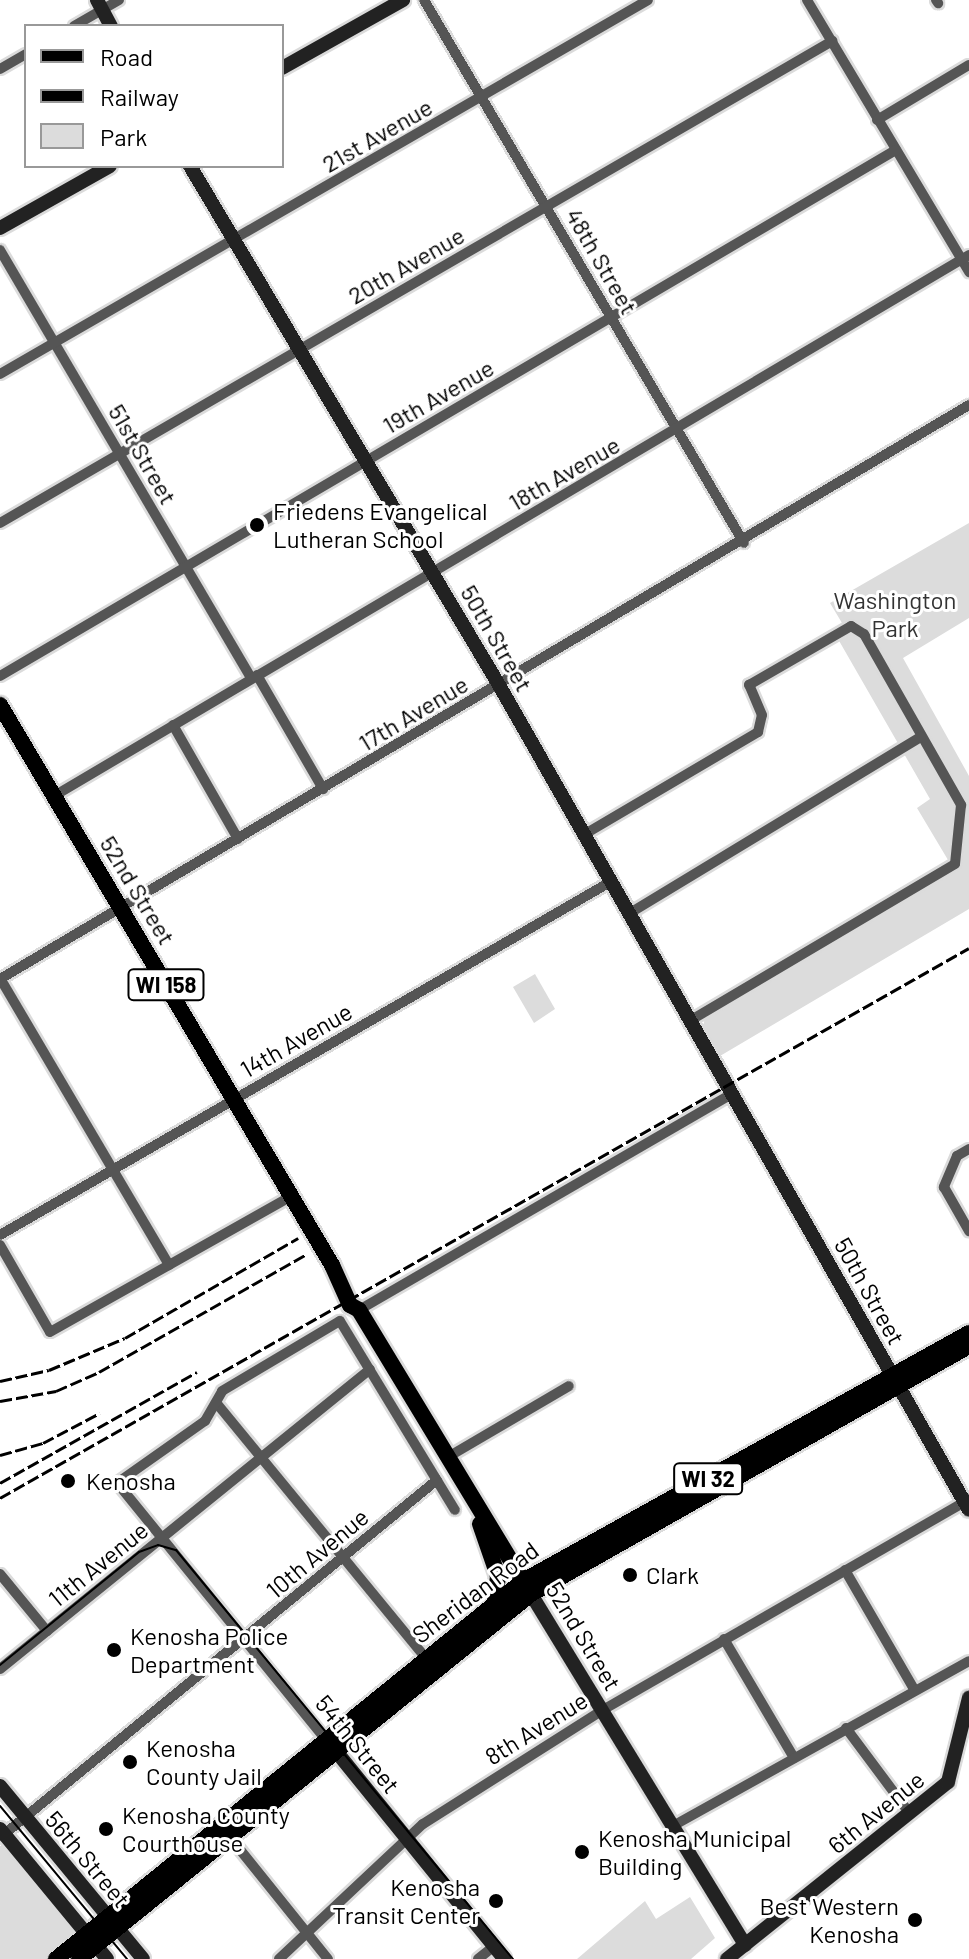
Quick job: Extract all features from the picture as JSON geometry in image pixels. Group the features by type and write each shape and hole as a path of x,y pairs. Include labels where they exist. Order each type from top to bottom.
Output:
{"main road":[{"name":"52nd Street","path":"0,705 332,1265 342,1271 359,1299 359,1310 527,1587"},
{"name":"Sheridan Road","path":"896,1382 969,1333"},
{"name":"Sheridan Road","path":"112,1922 229,1836 426,1658 495,1602 896,1382 969,1346"},
{"path":"471,1496 498,1576 495,1602"},
{"name":"Sheridan Road","path":"56,1959 91,1940 527,1587"},
{"name":"Sheridan Road","path":"79,1959 91,1940"}],"street":[{"path":"76,24 100,5 119,0"},
{"path":"284,67 403,0"},
{"name":"48th Street","path":"424,0 744,543"},
{"name":"21st Avenue","path":"0,374 648,0"},
{"path":"807,0 877,120 965,257 969,272"},
{"path":"100,5 110,24"},
{"name":"20th Avenue","path":"0,523 832,41"},
{"path":"0,69 24,55"},
{"path":"877,120 969,65"},
{"name":"19th Avenue","path":"0,676 366,459 612,320 896,150"},
{"path":"0,228 106,168"},
{"name":"50th Street","path":"191,168 499,685 709,1054 719,1082 731,1094 967,1503"},
{"name":"51st Street","path":"0,250 185,565 323,789"},
{"name":"18th Avenue","path":"54,796 678,430 965,257"},
{"name":"17th Avenue","path":"0,979 744,543 969,405"},
{"path":"585,834 758,732 762,715 749,685 851,626 864,634 961,805 955,864 690,1021"},
{"path":"173,725 238,839"},
{"path":"630,913 921,737"},
{"name":"14th Avenue","path":"0,1235 612,881"},
{"path":"0,979 169,1265"},
{"path":"359,1310 731,1094"},
{"path":"969,1149 957,1156 944,1187 969,1231"},
{"path":"0,1245 50,1332 291,1196"},
{"path":"426,1658 218,1405 222,1391 340,1321 455,1510"},
{"name":"11th Avenue","path":"0,1669 370,1369"},
{"path":"448,1457 569,1386"},
{"name":"54th Street","path":"218,1405 205,1421 117,1483 504,1959"},
{"name":"10th Avenue","path":"1,1833 25,1817 245,1639 437,1480"},
{"name":"8th Avenue","path":"279,1959 423,1824 601,1711 967,1503"},
{"path":"845,1570 914,1689"},
{"path":"0,1574 47,1631"},
{"name":"52nd Street","path":"527,1587 745,1945"},
{"path":"724,1639 794,1758"},
{"path":"671,1827 969,1661"},
{"name":"6th Avenue","path":"727,1959 948,1782 969,1698"},
{"path":"846,1728 910,1814"},
{"name":"56th Street","path":"0,1786 143,1959"},
{"name":"56th Street","path":"1,1833 107,1959"},
{"path":"229,1836 328,1959"},
{"path":"478,1959 494,1946"}],"green space":[{"name":"Washington Park","path":"969,523 969,618 903,658 969,776 969,909 720,1056 703,1026 705,1018 954,870 917,808 930,799 838,639 848,633 830,603"},
{"path":"535,974 555,1009 534,1023 513,987"},
{"path":"0,1846 7,1846 76,1931 74,1939 49,1959 0,1959"},
{"path":"690,1897 715,1938 691,1959 577,1959 645,1901 656,1919"}],"tram line":[{"path":"0,1665 139,1552 158,1545 176,1550 513,1959"},
{"path":"0,1806 127,1959"}],"railway":[{"path":"0,1498 969,948"},
{"path":"0,1381 49,1370 125,1338 298,1238"},
{"path":"0,1401 56,1391 99,1372 307,1254"},
{"path":"0,1483 197,1372"},
{"path":"0,1455 43,1443 100,1413"}],"place":[{"name":"Friedens Evangelical Lutheran School","path":"257,525"},
{"name":"Kenosha","path":"68,1481"},
{"name":"Clark","path":"630,1575"},
{"name":"Kenosha Police Department","path":"114,1650"},
{"name":"Kenosha County Jail","path":"130,1762"},
{"name":"Kenosha County Courthouse","path":"106,1829"},
{"name":"Kenosha Municipal Building","path":"582,1852"},
{"name":"Kenosha Transit Center","path":"496,1901"},
{"name":"Best Western Kenosha","path":"915,1920"}]}
